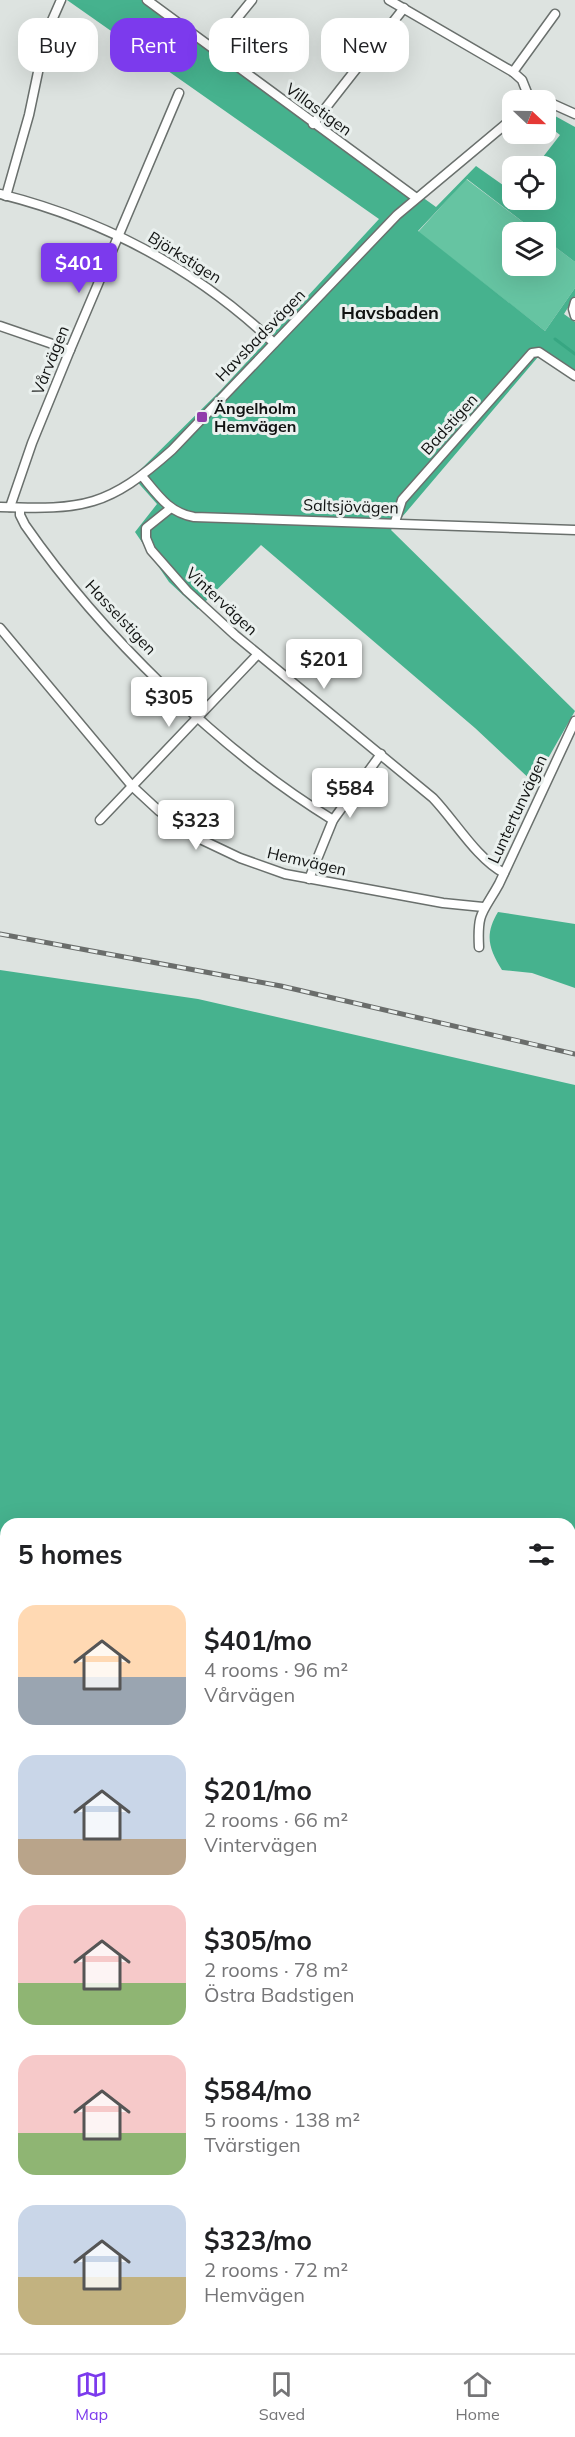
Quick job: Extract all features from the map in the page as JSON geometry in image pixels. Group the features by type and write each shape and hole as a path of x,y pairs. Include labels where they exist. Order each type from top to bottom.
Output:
{"street":[{"path":"3,195 29,115 46,34 61,0"},
{"name":"Villastigen","path":"147,0 209,45"},
{"path":"237,18 252,0"},
{"path":"388,0 513,72 522,80 526,90"},
{"path":"313,124 404,8"},
{"path":"513,72 555,14"},
{"name":"Villastigen","path":"245,72 415,197"},
{"name":"Vårvägen","path":"10,507 70,350 179,93"},
{"path":"556,106 575,114"},
{"name":"Havsbadsvägen","path":"0,507 79,506 103,499 142,476 171,450 415,197 502,127"},
{"name":"Björkstigen","path":"3,195 64,212 118,234 211,290 274,344"},
{"path":"0,326 70,350"},
{"name":"Badstigen","path":"395,522 402,500 536,352 575,376"},
{"name":"Saltsjövägen","path":"142,476 177,513 194,517 395,522 575,530"},
{"name":"Hasselstigen","path":"20,508 20,515 25,525 74,590 197,718 333,820"},
{"name":"Vintervägen","path":"171,508 146,528 146,538 151,550 186,591 258,654 433,798 455,821 482,856 504,873"},
{"name":"Hemvägen","path":"0,628 132,786 159,811 200,839 264,868 309,879 443,903 483,907"},
{"path":"100,820 258,654"},
{"name":"Luntertunvägen","path":"483,907 504,873 575,721"},
{"path":"309,879 333,820 381,754"},
{"path":"479,948 479,920 483,907"}],"shaded area":[{"path":"67,0 148,0 173,18 110,18 110,30 98,22 98,18 93,18"},
{"path":"197,35 209,44 209,72 248,72 436,207 476,166 502,184 502,206 467,179 418,231 545,331 575,288 575,296 564,314 575,322 575,381 538,357 391,530 575,711 534,783 475,728 261,545 198,609 169,582 135,532 157,504 133,477 220,391 379,219 170,72 197,72"},
{"path":"556,117 575,127 575,262 556,248 556,222 523,222 507,210 556,210 556,156 544,156 553,144 556,144 560,135 556,132"},
{"path":"466,179 502,206 502,210 507,210 523,222 502,222 502,276 556,276 556,248 575,262 575,288 545,331 418,232"},
{"path":"498,912 575,924 575,988 532,973 502,970 490,942 491,928"},
{"path":"0,970 198,999 575,1085 575,1518 0,1518"}],"waterway":[{"path":"555,339 575,354"}],"railway":[{"path":"0,934 281,986 575,1054"}],"place":[{"name":"Ängelholm Hemvägen","path":"202,417"}],"district":[{"name":"Havsbaden","path":"390,312"}]}
